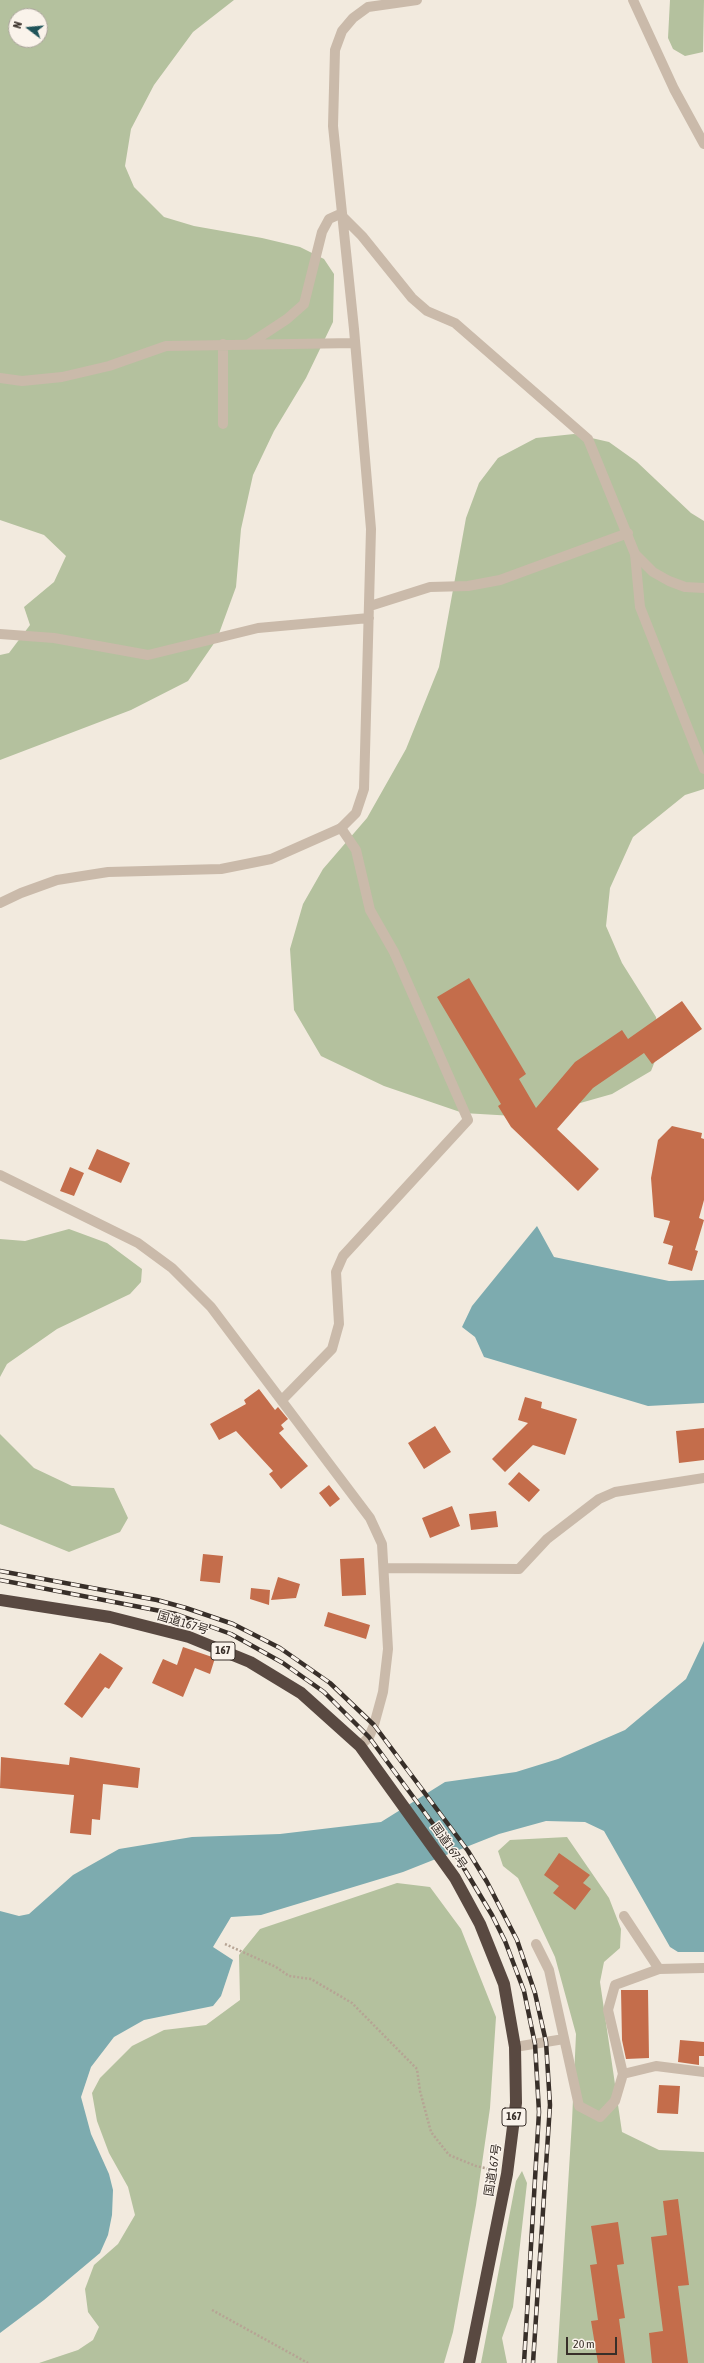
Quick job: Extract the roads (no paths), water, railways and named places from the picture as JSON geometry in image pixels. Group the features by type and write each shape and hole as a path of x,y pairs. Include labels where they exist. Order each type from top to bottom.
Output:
{"highway":[{"name":"国道167号","path":"0,1600 110,1617 189,1636 250,1662 301,1693 360,1746 455,1878 480,1924 504,1984 515,2048 516,2103 507,2174 469,2363"}],"street":[{"path":"360,0 368,7"},
{"path":"0,903 21,892 57,880 101,873 221,869 271,859 341,828 356,813 364,789 371,529 355,343 340,214 333,126 335,50 342,32 353,18 368,7 417,0"},
{"path":"633,0 674,89 703,142"},
{"path":"248,344 287,319 304,304 322,232 330,219 340,214"},
{"path":"340,214 362,236 412,298 427,311 455,323 579,429 588,439 628,533 635,554 640,607 704,769"},
{"path":"0,378 22,381 62,377 109,366 166,346 355,343"},
{"path":"223,344 223,424"},
{"path":"370,606 430,587 468,586 500,580 628,533"},
{"path":"635,554 653,572 669,582 685,587 704,588"},
{"path":"0,634 54,638 148,655 258,628 369,618"},
{"path":"282,1400 332,1349 339,1324 336,1272 343,1256 468,1120 394,952 370,910 356,850 341,828"},
{"path":"0,1175 138,1242 172,1268 211,1307 370,1518 382,1544 388,1649 382,1692 369,1737 360,1746"},
{"path":"384,1568 518,1569 547,1539 599,1499 615,1492 704,1478"},
{"path":"624,1916 659,1969"},
{"path":"536,1944 548,1970 579,2106 600,2117 615,2101 623,2074 608,2010 615,1985 659,1969 704,1968"},
{"path":"515,2048 564,2039"},
{"path":"623,2074 656,2066 704,2072"}],"water":[{"path":"537,1226 554,1257 669,1281 704,1280 704,1403 648,1406 484,1357 475,1337 462,1327 472,1306"},
{"path":"704,1641 704,1952 678,1952 670,1947 604,1831 585,1822 546,1821 499,1834 403,1872 261,1915 231,1917 213,1947 233,1960 221,1996 213,2006 144,2020 114,2037 91,2067 81,2097 91,2134 109,2174 113,2190 112,2215 108,2235 100,2253 44,2300 0,2333 0,1911 19,1916 29,1914 73,1875 119,1849 192,1837 280,1834 381,1822 445,1782 516,1772 558,1759 625,1730 686,1679"}],"railway":[{"path":"0,1571 157,1600 233,1624 280,1648 330,1683 374,1725 468,1851 487,1882 517,1940 535,1993 546,2042 550,2105 533,2363"},
{"path":"0,1580 176,1614 231,1634 283,1663 324,1692 369,1737 456,1855 492,1915 505,1941 524,1991 535,2044 539,2112 524,2363"}]}
